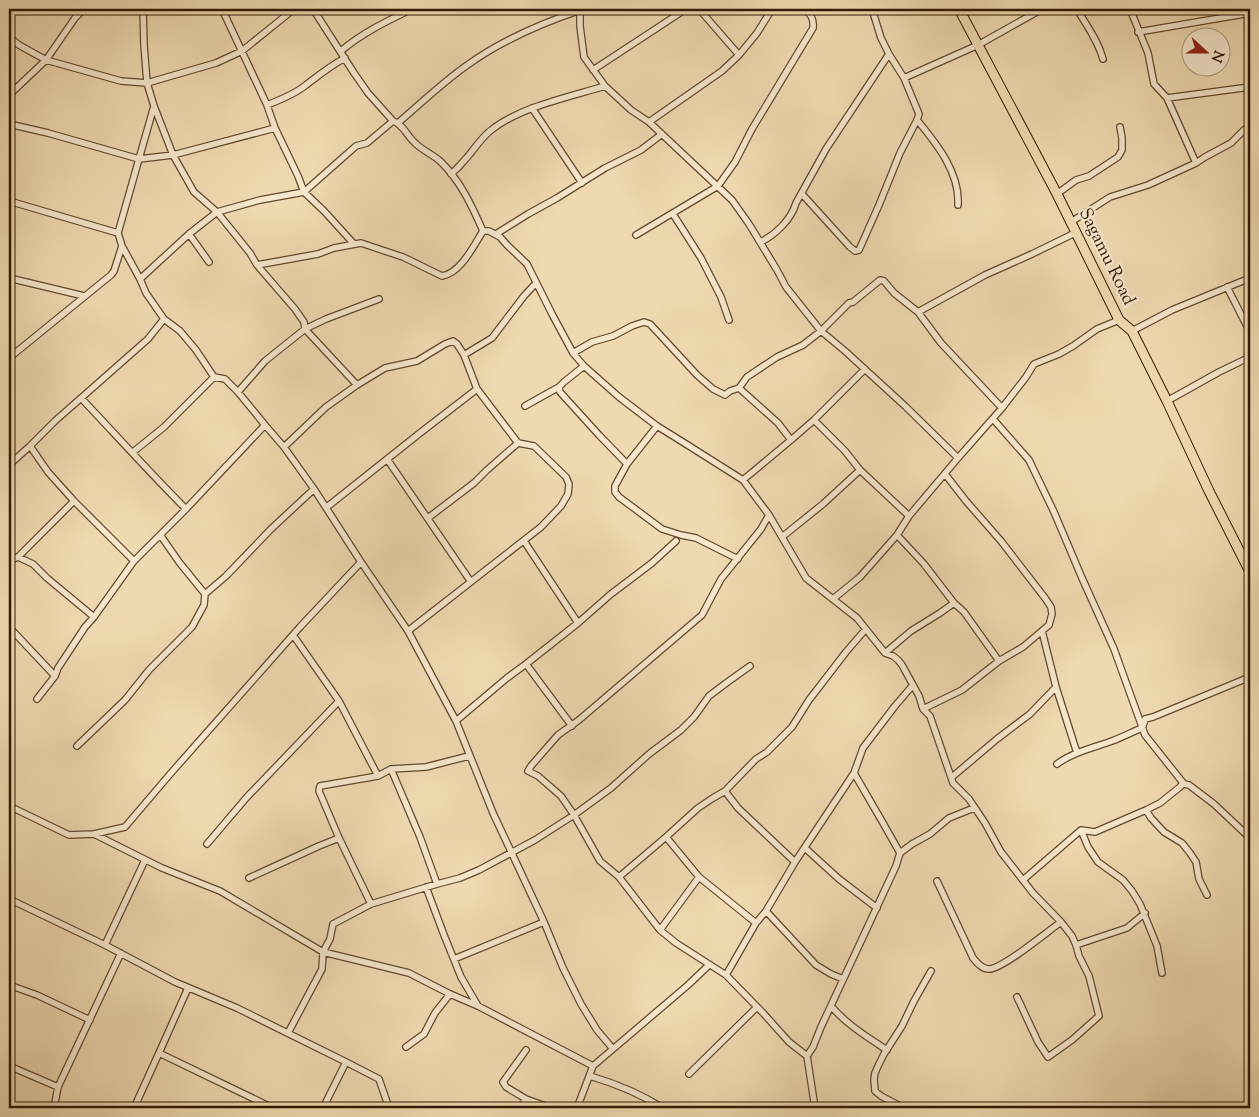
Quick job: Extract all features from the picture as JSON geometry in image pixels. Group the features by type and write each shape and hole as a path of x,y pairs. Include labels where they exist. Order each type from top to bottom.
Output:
{"highway":[{"name":"Sagamu Road","path":"959,9 1077,232 1119,320 1132,331 1167,401 1208,491 1250,572"}],"street":[{"path":"9,95 46,60 75,18 84,9"},
{"path":"143,9 147,84 173,155 194,192 217,212 250,253 257,265 295,308 304,322 305,329 357,385"},
{"path":"222,9 267,105 275,128 304,192 354,244"},
{"path":"9,37 19,45 46,60 121,81 147,84 216,63 242,51 294,9"},
{"path":"314,9 368,93 413,142 439,160 451,174 462,189 483,230"},
{"path":"341,51 367,32 412,9"},
{"path":"593,70 686,9"},
{"path":"699,9 739,55"},
{"path":"649,122 722,71 739,55 757,33 772,9"},
{"path":"636,235 718,186 813,28 814,21 805,9"},
{"path":"802,194 850,247 855,251 859,250 900,153 917,120 919,114 917,107 904,78 888,54 872,9"},
{"path":"904,78 978,45 1042,9"},
{"path":"1077,9 1090,30 1102,59"},
{"path":"1130,9 1148,53 1154,84 1167,98 1196,163"},
{"path":"140,279 189,234 217,212 260,200 304,192 356,146 367,142 395,122 466,66 493,48 543,23 580,10 584,57 605,86 631,110 649,122 732,200 761,242 786,288 821,331 905,406 958,458"},
{"path":"1138,32 1250,14"},
{"path":"761,242 773,235 794,212 796,203 826,149 888,54"},
{"path":"267,105 299,90 330,66 345,58"},
{"path":"451,174 462,164 490,130 508,119 552,101 605,86"},
{"path":"1167,98 1250,87"},
{"path":"154,106 118,233 122,246 146,293 164,318 180,331 214,376 225,379 238,392 284,447 314,488 408,631 456,721 493,813 544,922 562,968 597,1030 613,1049"},
{"path":"532,108 582,183"},
{"path":"917,120 929,134 951,168 959,199 958,205"},
{"path":"9,124 139,159 173,155 275,128"},
{"path":"1057,194 1076,180 1089,176 1118,157 1122,150 1120,127"},
{"path":"1071,222 1110,197 1148,185 1196,163 1231,143 1244,130"},
{"path":"496,234 606,168 641,150 662,134"},
{"path":"9,201 118,233"},
{"path":"673,214 701,258 729,320"},
{"path":"483,230 500,236 527,264 573,353 584,366 656,426 743,480 769,515 806,578 857,618 885,653 898,660 919,696 923,709 930,716 953,782 969,799 986,823 1001,852 1022,880 1072,936 1089,976 1099,1016 1072,1040 1048,1057 1038,1042 1017,997"},
{"path":"257,265 318,254 334,248 360,243 403,257 442,276 448,275 462,263 483,230"},
{"path":"918,312 985,275 1077,232"},
{"path":"189,234 209,262"},
{"path":"9,358 111,275 122,246"},
{"path":"9,278 84,296"},
{"path":"1132,331 1172,310 1250,278"},
{"path":"573,353 592,342 613,336 644,322 650,324 697,375 713,389 725,395 739,388 747,377 777,358 803,345 821,331 849,303 853,302 880,280 884,281 894,294 918,312 941,343 1002,408"},
{"path":"464,355 492,338 536,283"},
{"path":"1227,286 1250,332"},
{"path":"238,392 265,361 305,329 326,318 379,299"},
{"path":"9,465 55,421 148,339 164,318"},
{"path":"833,599 860,577 897,535 909,516 1002,408 1034,364 1059,354 1074,346 1097,329 1119,320"},
{"path":"284,447 326,407 357,385 385,368 416,361 452,341 457,344 464,355 477,389 518,443 534,446 566,477 570,484 568,494 561,506 541,527 408,631"},
{"path":"1167,401 1218,372 1250,357"},
{"path":"525,406 560,388 564,382 584,366"},
{"path":"743,480 814,420 865,369"},
{"path":"132,452 164,427 214,376"},
{"path":"560,388 560,392 627,464"},
{"path":"739,388 778,422 791,440"},
{"path":"326,507 477,389"},
{"path":"81,398 186,509"},
{"path":"993,419 1029,460 1044,489 1114,649 1145,735 1184,784 1189,785 1214,804 1250,838"},
{"path":"814,420 845,451 860,470 909,516"},
{"path":"37,700 85,626 94,617 134,561 161,536 265,425"},
{"path":"656,426 627,464 615,486 615,492 662,529 696,538 738,559"},
{"path":"428,518 474,483 518,443"},
{"path":"30,446 48,472 74,501 134,561"},
{"path":"387,459 472,582"},
{"path":"782,537 823,504 860,470"},
{"path":"923,709 962,690 1000,661 1023,647 1049,625 1052,614 1051,607 1045,598 945,474"},
{"path":"204,594 226,576 314,488"},
{"path":"9,561 18,557 74,501"},
{"path":"769,515 761,529 721,579 702,615 572,726 558,735 528,772 538,776 561,796 600,861 619,877 660,930 708,965 726,975 789,1042 807,1056"},
{"path":"897,535 924,564 954,603 964,612 1000,661"},
{"path":"77,746 124,700 192,627 204,604 204,594 161,536"},
{"path":"524,541 578,623"},
{"path":"456,721 507,678 578,623 610,594 652,563 676,541"},
{"path":"18,557 33,564 94,617"},
{"path":"9,806 69,835 94,834 125,827 293,635 361,562"},
{"path":"885,653 911,631 954,603"},
{"path":"9,627 54,676"},
{"path":"619,877 698,808 725,791 756,759 767,752 792,727 809,700 846,652 866,630"},
{"path":"1042,630 1056,687 1077,752"},
{"path":"293,635 339,701 378,776"},
{"path":"526,664 572,726"},
{"path":"288,1033 322,969 324,952 330,939 333,924 371,904 460,878 479,870 550,831 611,788 648,754 681,730 694,717 709,696 750,666"},
{"path":"1056,764 1077,752 1113,741 1142,728 1145,719 1250,677"},
{"path":"726,975 756,923 766,911 795,862 854,773 863,748 894,706 913,685"},
{"path":"952,777 1030,714 1056,687"},
{"path":"207,844 247,797 339,701"},
{"path":"371,904 339,838 319,791 320,786 378,776 391,769 426,767 469,756"},
{"path":"391,769 420,837 437,884"},
{"path":"854,773 900,853"},
{"path":"1022,880 1081,830 1095,832 1146,810 1160,803 1180,787 1182,783 1184,784"},
{"path":"725,791 738,808 795,862"},
{"path":"815,1108 807,1056 813,1047 877,908 900,853 930,834 948,818 974,808"},
{"path":"1146,810 1164,832 1182,843 1190,852 1196,862 1199,878 1207,896"},
{"path":"1081,830 1088,847 1098,862 1123,880 1132,891 1145,914 1157,946 1162,973"},
{"path":"94,834 145,860 220,891 324,952 409,973 478,1006 593,1066"},
{"path":"666,837 699,876 756,923"},
{"path":"249,878 339,838"},
{"path":"805,848 839,879 877,908"},
{"path":"105,944 145,860"},
{"path":"660,930 699,876"},
{"path":"937,881 973,958 979,965 988,969 1000,966 1061,922"},
{"path":"426,887 461,977 478,1006"},
{"path":"9,899 105,944 188,988 236,1008 380,1079 389,1108"},
{"path":"766,911 816,964 843,979"},
{"path":"1076,944 1128,928 1145,914"},
{"path":"454,959 544,922"},
{"path":"54,1108 58,1087 121,953"},
{"path":"577,1108 593,1066 688,985 708,965"},
{"path":"904,1108 875,1091 875,1073 931,971"},
{"path":"9,985 37,995 90,1020"},
{"path":"134,1108 188,988"},
{"path":"406,1047 424,1034 435,1013 450,994"},
{"path":"831,1006 840,1016 887,1050"},
{"path":"689,1074 757,1007"},
{"path":"526,1050 503,1082 506,1087 526,1099 551,1108"},
{"path":"159,1053 273,1108"},
{"path":"323,1108 346,1062"},
{"path":"9,1066 58,1087"},
{"path":"590,1076 630,1090 663,1108"},
{"path":"520,1108 526,1099"}]}
